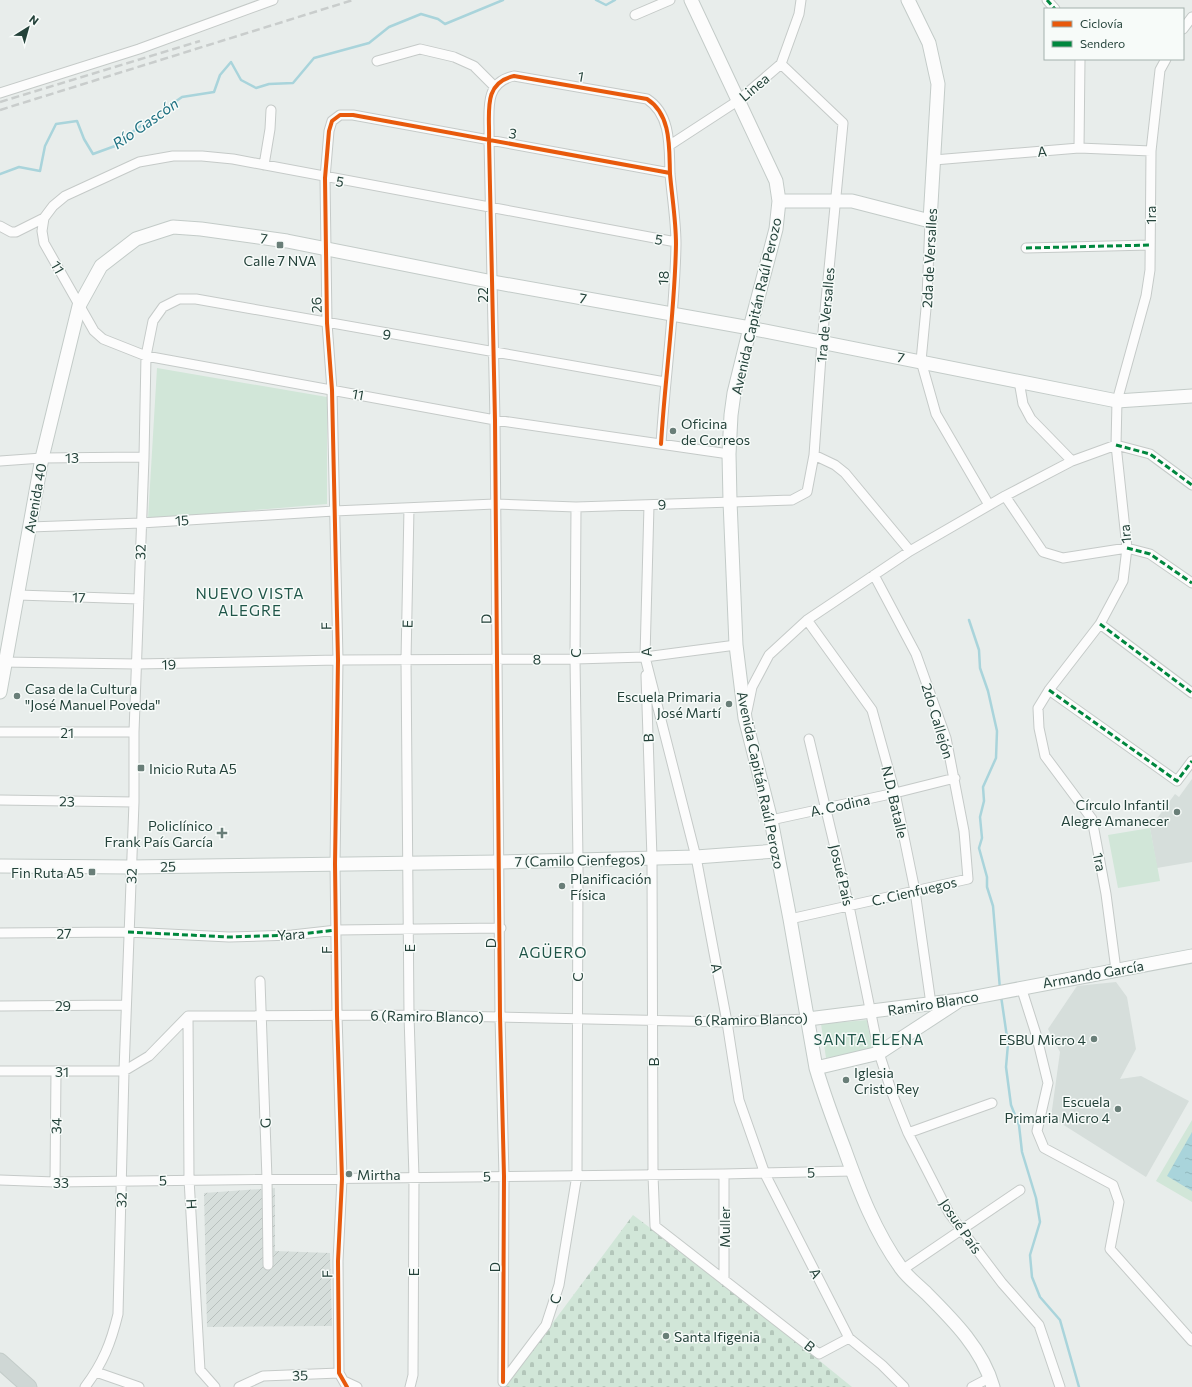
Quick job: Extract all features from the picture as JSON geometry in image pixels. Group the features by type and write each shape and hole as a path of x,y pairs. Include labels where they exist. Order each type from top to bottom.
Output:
{"main road":[{"name":"2da de Versalles","path":"908,0 929,43 938,84 930,221"},
{"name":"Avenida Capitán Raúl Perozo","path":"694,1 776,181 779,201 776,229 734,393 729,454 736,645 745,718 771,820 816,1068 823,1092 852,1171 879,1235 902,1270 955,1322 973,1347 992,1382"},
{"path":"779,201 852,202 930,221"},
{"name":"7","path":"79,306 101,266 136,239 173,227 201,229 287,241 326,250 493,282 750,328 1117,401 1192,396"},
{"name":"Avenida 40","path":"0,692 2,662 18,595 42,458 79,306"},
{"name":"7 (Camilo Cienfegos)","path":"335,864 696,857 776,851"},
{"name":"25","path":"0,866 335,864"},
{"name":"Armando García","path":"994,993 1192,956"},
{"name":"Ramiro Blanco","path":"872,1012 960,1000 994,993"},
{"path":"816,1068 879,1053 960,1000"},
{"name":"6 (Ramiro Blanco)","path":"808,1019 872,1012"},
{"path":"0,1361 29,1387"},
{"path":"12,1371 41,1387"}],"street":[{"path":"0,93 139,49 273,0"},
{"path":"635,15 670,0"},
{"name":"Linea","path":"670,145 739,100 781,64 799,14 801,0"},
{"path":"1047,0 1053,8"},
{"path":"1184,28 1192,17"},
{"path":"377,61 420,49 454,57 474,66 494,86"},
{"path":"1079,148 1080,60"},
{"name":"1ra","path":"1116,970 1106,894 1092,819 1045,756 1039,728 1038,708 1049,690 1100,624 1123,581 1127,548 1116,445 1117,401 1146,296 1150,270 1151,150 1160,70 1165,60"},
{"name":"1ra de Versalles","path":"781,64 843,123 822,342 814,455"},
{"name":"1","path":"494,86 504,78 514,76 647,99 656,105 661,113"},
{"name":"22","path":"494,86 490,95 489,140 493,282 492,352 495,420 495,504"},
{"path":"264,165 270,134 271,110"},
{"name":"18","path":"661,113 670,145 670,173 676,242 673,314 665,382 661,444"},
{"name":"26","path":"334,511 332,390 327,323 325,178 329,131 332,121 340,115 353,115"},
{"name":"3","path":"353,115 670,173"},
{"name":"A","path":"934,160 1079,148 1151,150"},
{"name":"5","path":"44,218 53,206 65,196 139,162 173,156 202,156 264,165 325,178 676,242"},
{"path":"0,226 11,232 16,232 44,218"},
{"name":"11","path":"44,218 42,231 44,243 79,306 98,335 146,356 495,420 729,454"},
{"name":"2da de Versalles","path":"930,221 927,298 921,361 936,414 989,506"},
{"path":"1026,248 1150,245"},
{"name":"9","path":"146,356 153,321 163,307 179,299 196,299 665,382"},
{"name":"32","path":"85,1387 96,1372 110,1343 118,1314 146,356"},
{"path":"1019,381 1023,404 1031,419 1072,461"},
{"path":"745,718 752,687 769,655 807,620 910,551 1005,496 1072,461 1116,445 1150,454 1192,485"},
{"path":"814,455 835,465 845,473 910,551"},
{"name":"9","path":"334,511 495,504 576,506 792,500 807,492 814,455"},
{"name":"13","path":"0,461 42,458 144,457"},
{"path":"1005,496 1043,552 1063,558 1127,548 1150,554 1192,583"},
{"name":"D","path":"495,504 501,928 500,1016 504,1176 503,1382"},
{"name":"A","path":"650,505 645,656 696,857 727,1022 739,1100 765,1174 849,1338 882,1365 904,1387"},
{"name":"C","path":"503,1382 546,1325 559,1285 577,1175 578,860 575,659 576,506"},
{"name":"E","path":"409,508 406,660 409,862 409,1015 414,1177 413,1375 410,1387"},
{"name":"15","path":"30,527 141,523 334,511"},
{"name":"F","path":"334,511 338,660 335,864 336,1015 342,1178 338,1261 343,1380"},
{"name":"2do Callejón","path":"874,575 916,654 946,738 955,778 964,831 968,879"},
{"name":"17","path":"18,595 139,599"},
{"name":"N.D. Batalle","path":"807,620 872,710 895,794 915,891 931,1004"},
{"path":"1100,624 1192,693"},
{"name":"8","path":"338,660 575,659 645,656 736,645"},
{"name":"B","path":"645,656 652,858 653,1175 656,1226 819,1354 849,1338"},
{"name":"19","path":"2,662 137,664 338,660"},
{"path":"1049,690 1177,781 1192,761"},
{"name":"21","path":"0,732 134,732"},
{"name":"Josué País","path":"809,739 827,808 849,906 872,1012 879,1053 892,1093 908,1133 949,1213 1002,1283 1039,1325 1060,1387"},
{"name":"A. Codina","path":"771,820 895,794 955,778"},
{"name":"23","path":"0,800 134,802"},
{"name":"C. Cienfuegos","path":"790,919 968,879"},
{"name":"Yara","path":"128,932 229,937 292,935 336,930 501,928"},
{"name":"27","path":"0,933 128,932"},
{"name":"G","path":"260,981 268,1179 268,1265"},
{"path":"1016,989 1036,1034 1048,1083 1037,1131 1044,1148 1113,1186 1119,1202 1110,1249 1192,1341"},
{"name":"29","path":"0,1006 126,1005"},
{"path":"124,1071 148,1056 188,1016"},
{"name":"6 (Ramiro Blanco)","path":"188,1016 500,1016 727,1022 808,1019"},
{"name":"H","path":"188,1016 189,1179 200,1370 215,1387"},
{"name":"31","path":"0,1071 124,1071"},
{"name":"34","path":"55,1182 56,1071"},
{"path":"908,1133 992,1103"},
{"name":"5","path":"122,1181 189,1179 765,1174 852,1171"},
{"name":"Muller","path":"724,1174 724,1280"},
{"name":"33","path":"0,1180 55,1182 122,1181"},
{"path":"902,1270 960,1229 1020,1190"},
{"path":"96,1372 139,1387"},
{"name":"35","path":"239,1387 263,1376 343,1380"},
{"path":"343,1380 357,1387"},
{"path":"972,1387 992,1382"}],"shaded area":[{"name":"Círculo Infantil Alegre Amanecer","path":"1192,779 1192,862 1157,868 1150,828 1175,794 1179,797"},
{"name":"Escuela Primaria Micro 4","path":"1116,982 1127,997 1136,1049 1120,1079 1141,1076 1189,1101 1146,1177 1051,1117 1060,1052 1048,1029 1077,986"},
{"path":"275,1188 275,1251 330,1253 332,1326 207,1327 204,1193"}],"green space":[{"path":"157,368 327,397 327,504 148,519"},
{"path":"1150,828 1160,881 1118,888 1108,835"},
{"path":"867,1020 872,1050 826,1058 821,1024"},
{"path":"1192,1120 1192,1202 1156,1181"},
{"name":"Santa Ifigenia","path":"633,1215 725,1284 852,1387 505,1387"}],"water":[{"path":"1192,1132 1192,1191 1167,1176"}],"waterway":[{"name":"Río Gascón","path":"0,174 19,167 40,171 45,146 56,124 77,121 84,139 93,154 115,146 182,97 214,92 220,75 231,62 241,80 256,88 269,84 293,83 314,58 369,43 389,27 421,14 438,19 445,24 503,0"},
{"name":"Río Gascón","path":"596,0 606,5 615,0"},
{"path":"969,620 979,650 980,668 988,691 997,731 996,758 983,787 984,801 980,817 982,838 979,848 987,877 987,887 993,906 1000,989"},
{"path":"1001,996 1008,1044 1006,1067 1011,1105 1019,1125 1022,1152 1036,1198 1040,1222 1030,1255 1032,1277 1040,1297 1060,1320 1079,1387"}],"railway":[{"path":"0,110 353,0"},
{"path":"0,102 200,41"}],"marked path":[{"path":"1047,0 1054,8"},
{"path":"1026,248 1150,245"},
{"path":"1116,445 1150,454 1192,485"},
{"path":"1127,548 1150,554 1192,583"},
{"path":"1100,624 1192,693"},
{"path":"1049,690 1177,781 1192,761"},
{"path":"128,932 229,937 292,935 337,930"}],"cycle path":[{"path":"503,1382 504,1176 500,1016 495,420 489,110 492,92 497,85 504,80 514,76 647,99 655,106 665,123 668,133 676,244 674,294 661,444"},
{"path":"347,1387 339,1373 338,1261 342,1179 337,1015 335,864 338,660 332,390 327,323 325,178 329,131 332,121 340,115 353,115 670,173"}],"place":[{"name":"Calle 7 NVA","path":"280,245"},
{"name":"Oficina de Correos","path":"673,431"},
{"name":"Casa de la Cultura \"José Manuel Poveda\"","path":"17,696"},
{"name":"Escuela Primaria José Martí","path":"729,704"},
{"name":"Inicio Ruta A5","path":"141,768"},
{"name":"Círculo Infantil Alegre Amanecer","path":"1177,812"},
{"name":"Policlínico Frank País García","path":"222,833"},
{"name":"Fin Ruta A5","path":"92,872"},
{"name":"Planificación Física","path":"562,886"},
{"name":"ESBU Micro 4","path":"1094,1039"},
{"name":"Iglesia Cristo Rey","path":"846,1080"},
{"name":"Escuela Primaria Micro 4","path":"1118,1109"},
{"name":"Mirtha","path":"349,1174"},
{"name":"Santa Ifigenia","path":"666,1336"}],"district":[{"name":"NUEVO VISTA ALEGRE","path":"250,602"},
{"name":"AGÜERO","path":"553,952"},
{"name":"SANTA ELENA","path":"869,1039"}]}
